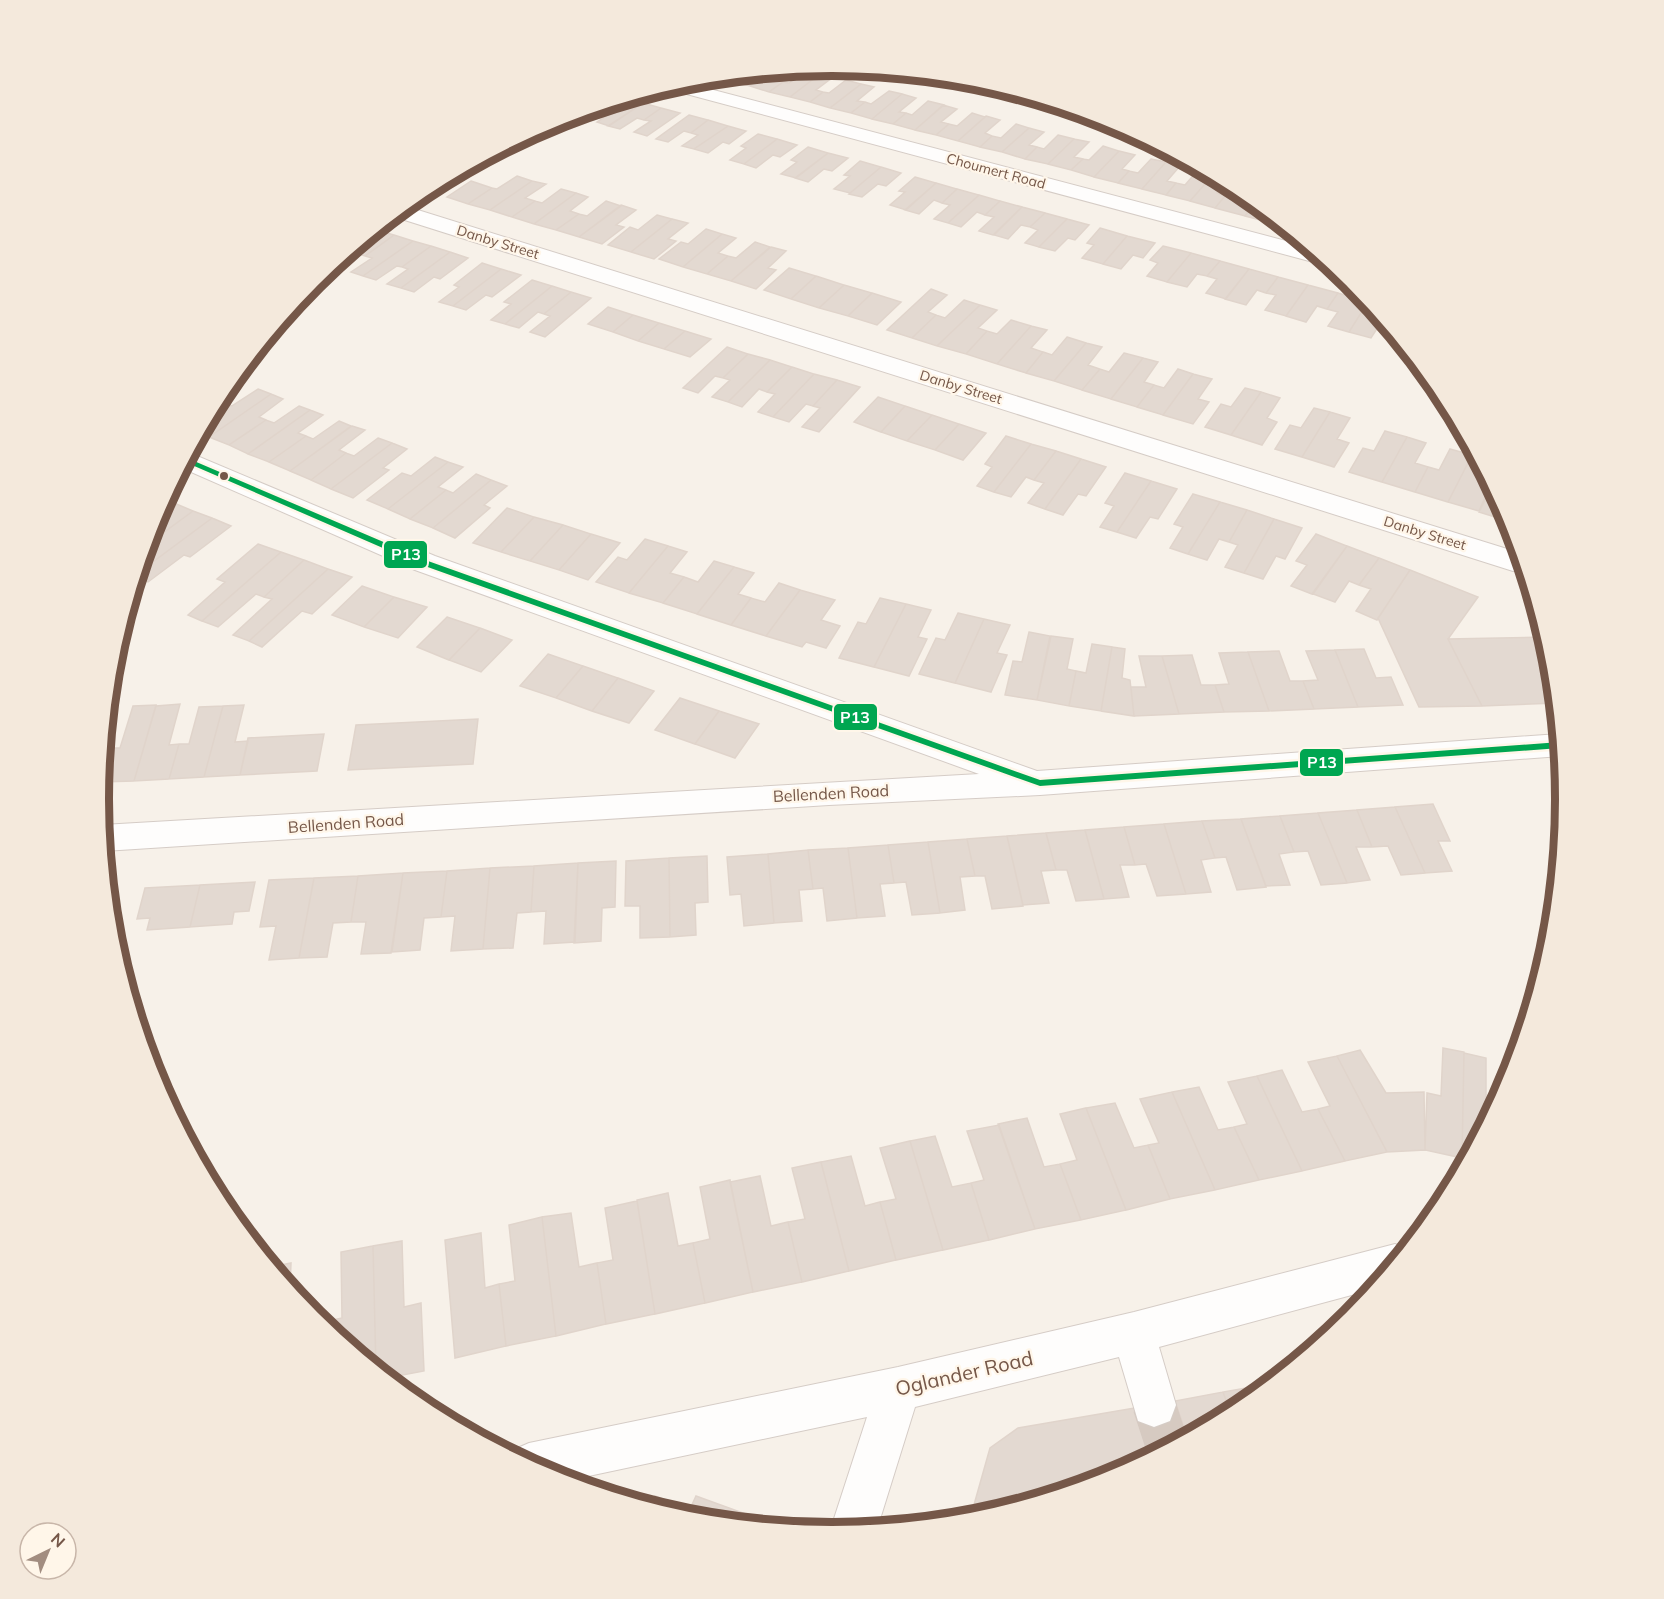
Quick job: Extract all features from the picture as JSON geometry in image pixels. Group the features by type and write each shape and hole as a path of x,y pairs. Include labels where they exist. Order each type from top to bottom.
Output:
{"street":[{"name":"Choumert Road","path":"691,90 1305,253"},
{"name":"Danby Street","path":"409,213 1515,561"},
{"path":"193,463 425,562 1040,783"},
{"name":"Bellenden Road","path":"111,837 830,793 1040,783 1553,747"},
{"name":"Oglander Road","path":"545,1463 898,1389 1134,1333 1383,1267"},
{"path":"1134,1333 1154,1405"},
{"path":"856,1521 898,1389"}],"building":[{"path":"797,77 817,77 790,97 769,92 783,82 789,83"},
{"path":"817,77 833,77 816,90 823,92 810,102 790,97"},
{"path":"778,79 776,80 783,82 769,92 750,86 757,81"},
{"path":"846,80 861,84 830,108 810,102 823,92 829,93"},
{"path":"757,81 750,86 738,83"},
{"path":"861,84 874,87 857,101 865,102 851,113 830,108"},
{"path":"889,91 902,94 872,119 851,113 865,102 871,104"},
{"path":"902,94 916,98 899,112 906,113 893,124 872,119"},
{"path":"928,101 944,105 915,130 893,124 906,113 912,115"},
{"path":"643,103 609,126 597,122 614,111"},
{"path":"643,103 661,108 644,120 637,118 620,129 608,126"},
{"path":"943,105 957,109 941,122 949,124 936,135 915,130"},
{"path":"661,108 680,113 647,136 634,132 651,121 644,120"},
{"path":"972,113 985,117 958,141 936,135 949,124 957,126"},
{"path":"689,115 708,120 691,133 684,131 668,142 656,139"},
{"path":"986,116 1000,120 985,133 992,136 980,147 958,141"},
{"path":"708,120 728,126 694,149 682,146 698,135 691,133"},
{"path":"1016,124 1029,128 1002,152 980,147 992,136 1001,138"},
{"path":"728,126 746,131 729,144 723,142 708,153 694,149"},
{"path":"1029,128 1044,132 1029,145 1037,147 1025,159 1002,152"},
{"path":"758,134 777,139 744,164 730,160 746,148 741,146"},
{"path":"1058,135 1074,139 1048,164 1025,159 1037,147 1044,149"},
{"path":"777,139 797,145 780,157 773,155 756,168 744,164"},
{"path":"1074,139 1089,142 1074,157 1083,159 1071,170 1048,164"},
{"path":"1103,146 1119,151 1094,177 1071,170 1083,159 1089,160"},
{"path":"808,147 828,153 796,178 781,174 797,162 791,160"},
{"path":"1119,151 1135,155 1122,169 1129,171 1118,183 1094,177"},
{"path":"828,153 848,158 832,171 824,169 808,182 795,178"},
{"path":"1151,159 1166,162 1142,189 1118,183 1129,171 1138,173"},
{"path":"860,161 881,167 850,193 834,189 850,176 844,175"},
{"path":"1166,162 1180,166 1167,181 1176,183 1166,195 1142,189"},
{"path":"881,167 901,173 886,186 878,184 862,197 849,194"},
{"path":"1195,174 1207,181 1190,201 1166,195 1176,183 1185,185"},
{"path":"517,176 532,181 490,210 468,204 492,188 497,189"},
{"path":"915,177 936,183 906,210 890,205 905,192 899,191"},
{"path":"471,181 492,188 468,204 447,197"},
{"path":"532,181 546,184 525,198 535,201 512,217 490,210"},
{"path":"1207,181 1220,189 1217,193 1225,196 1215,208 1190,201"},
{"path":"936,183 957,189 942,203 934,200 919,214 905,210"},
{"path":"561,189 576,193 534,224 512,217 535,201 542,203"},
{"path":"957,189 979,195 948,223 934,219 950,205 942,203"},
{"path":"576,193 588,197 570,211 579,214 556,230 534,224"},
{"path":"979,195 1000,201 985,215 977,212 961,227 948,223"},
{"path":"1225,196 1232,197 1250,210 1245,216 1215,208"},
{"path":"606,201 621,206 579,237 556,230 579,214 587,216"},
{"path":"1000,201 1022,207 993,235 979,231 994,217 985,215"},
{"path":"621,205 636,210 616,225 624,227 602,244 579,237"},
{"path":"1022,207 1045,213 1030,227 1021,225 1008,239 994,235"},
{"path":"1250,210 1266,221 1245,216"},
{"path":"1045,213 1067,219 1039,247 1025,243 1038,230 1030,227"},
{"path":"657,215 672,219 631,252 608,245 630,227 638,230"},
{"path":"672,219 688,223 668,239 676,241 654,259 631,252"},
{"path":"1067,219 1089,225 1075,240 1068,238 1055,251 1039,247"},
{"path":"1100,228 1127,236 1103,264 1082,258 1094,245 1087,243"},
{"path":"706,229 722,234 683,267 659,259 681,242 688,244"},
{"path":"384,232 394,235 365,256 359,254 352,259"},
{"path":"722,234 736,238 718,253 728,256 707,274 683,267"},
{"path":"394,235 413,241 363,276 351,272 372,258 365,256"},
{"path":"1127,236 1155,243 1143,258 1133,255 1121,269 1103,264"},
{"path":"413,241 431,246 402,267 397,266 376,280 363,276"},
{"path":"755,242 770,247 731,281 707,274 728,256 736,258"},
{"path":"431,246 450,252 401,288 387,284 408,269 402,267"},
{"path":"1163,246 1191,253 1167,282 1147,276 1158,263 1150,260"},
{"path":"771,247 786,251 768,268 776,270 756,289 731,281"},
{"path":"450,252 468,258 440,279 434,277 414,292 401,288"},
{"path":"1191,253 1220,261 1207,276 1197,274 1187,287 1167,282"},
{"path":"1220,261 1249,269 1226,299 1206,293 1217,279 1207,276"},
{"path":"482,263 501,269 453,306 439,302 459,287 454,285"},
{"path":"789,268 816,276 791,299 764,290"},
{"path":"501,269 521,275 492,297 486,295 466,310 453,306"},
{"path":"1249,269 1278,277 1266,293 1257,290 1246,305 1225,299"},
{"path":"816,276 844,285 819,308 791,299"},
{"path":"1278,277 1308,285 1286,316 1265,310 1276,295 1266,293"},
{"path":"532,280 552,286 505,324 491,320 511,304 504,302"},
{"path":"844,285 872,293 848,316 819,308"},
{"path":"1308,285 1338,293 1327,309 1317,306 1306,322 1286,316"},
{"path":"552,286 571,292 544,314 538,312 519,328 505,324"},
{"path":"931,289 947,295 928,312 936,315 912,338 887,330"},
{"path":"571,292 591,298 545,337 530,332 550,316 544,314"},
{"path":"872,293 901,302 877,325 848,316"},
{"path":"1338,293 1352,297 1363,309 1349,332 1328,326 1338,312 1327,309"},
{"path":"964,300 980,305 937,346 912,338 936,315 945,318"},
{"path":"980,305 997,310 978,328 987,331 966,354 937,346"},
{"path":"608,307 633,315 613,332 588,324"},
{"path":"1363,309 1379,326 1371,338 1349,332"},
{"path":"633,315 659,323 638,341 613,332"},
{"path":"1011,320 1031,326 997,364 966,354 987,331 997,334"},
{"path":"659,323 685,331 664,349 638,341"},
{"path":"1031,326 1047,330 1031,348 1043,352 1026,373 997,364"},
{"path":"685,331 711,339 690,357 664,349"},
{"path":"1067,337 1086,343 1054,381 1026,373 1043,352 1052,355"},
{"path":"1086,343 1102,347 1088,365 1100,369 1082,390 1054,381"},
{"path":"727,347 748,354 723,378 715,376 698,393 683,388"},
{"path":"1124,353 1143,358 1111,399 1082,390 1100,369 1109,372"},
{"path":"748,354 770,360 728,402 712,397 730,380 723,378"},
{"path":"1143,358 1158,362 1144,382 1154,385 1137,407 1111,399"},
{"path":"770,360 792,367 767,392 759,389 742,407 728,402"},
{"path":"792,367 814,374 773,417 758,412 775,394 767,392"},
{"path":"1178,369 1193,374 1163,415 1137,407 1154,385 1164,388"},
{"path":"814,374 837,380 813,406 806,404 789,422 773,417"},
{"path":"1193,374 1212,379 1198,399 1209,402 1193,424 1163,415"},
{"path":"837,380 860,387 819,432 802,427 820,408 813,406"},
{"path":"1245,388 1261,392 1231,435 1205,427 1221,404 1231,407"},
{"path":"258,389 271,394 207,436 227,404 232,406"},
{"path":"1261,392 1280,398 1267,418 1277,422 1262,445 1231,435"},
{"path":"271,394 283,399 259,417 266,420 229,445 209,437"},
{"path":"878,397 905,406 881,432 854,422"},
{"path":"299,406 310,410 248,454 229,445 266,420 274,423"},
{"path":"905,406 932,415 907,441 881,432"},
{"path":"1314,408 1330,412 1302,457 1275,449 1290,425 1301,428"},
{"path":"310,410 323,415 298,433 306,436 269,462 248,454"},
{"path":"1330,412 1350,418 1337,439 1349,443 1334,467 1302,457"},
{"path":"932,415 959,424 935,450 907,441"},
{"path":"339,421 351,426 290,471 269,462 306,436 313,439"},
{"path":"959,424 986,433 963,460 935,450"},
{"path":"352,426 365,430 339,450 346,453 311,480 290,471"},
{"path":"1385,431 1407,437 1382,482 1349,472 1363,448 1374,451"},
{"path":"1006,436 1031,444 994,492 977,486 992,467 985,464"},
{"path":"1407,437 1426,443 1415,463 1428,467 1415,492 1382,482"},
{"path":"378,438 392,443 331,489 311,480 346,453 354,456"},
{"path":"392,443 407,449 383,468 389,470 353,498 331,489"},
{"path":"1031,444 1056,451 1034,480 1026,477 1011,497 994,492"},
{"path":"1450,449 1466,453 1469,460 1448,502 1415,492 1428,467 1439,470"},
{"path":"1056,451 1081,459 1045,509 1028,503 1044,483 1034,480"},
{"path":"435,457 448,462 388,509 367,500 402,473 411,476"},
{"path":"1081,459 1106,467 1086,496 1078,494 1063,515 1045,509"},
{"path":"1469,460 1486,494 1479,511 1448,502"},
{"path":"448,462 463,467 438,487 446,490 410,519 388,509"},
{"path":"1125,473 1151,481 1117,532 1100,527 1114,506 1105,503"},
{"path":"476,474 491,480 433,528 410,519 446,490 453,493"},
{"path":"491,480 507,486 484,505 490,508 455,538 433,528"},
{"path":"1151,481 1177,489 1158,519 1150,517 1136,538 1117,532"},
{"path":"1193,494 1220,502 1188,554 1170,548 1183,527 1174,524"},
{"path":"1487,496 1498,518 1479,512"},
{"path":"1220,502 1247,510 1229,542 1219,539 1207,560 1188,554"},
{"path":"173,504 193,511 159,536 164,523"},
{"path":"507,508 534,517 501,552 473,543"},
{"path":"1247,510 1274,519 1244,573 1225,567 1238,545 1229,542"},
{"path":"193,511 212,518 147,566 159,536"},
{"path":"534,517 563,525 530,561 501,552"},
{"path":"212,518 231,526 190,557 184,555 148,582 143,580 147,566"},
{"path":"1274,519 1302,528 1285,559 1276,556 1263,579 1244,573"},
{"path":"563,525 591,534 559,570 530,561"},
{"path":"591,534 620,543 588,580 559,570"},
{"path":"1316,534 1347,546 1312,594 1291,586 1307,565 1296,561"},
{"path":"645,539 668,546 629,593 596,582 618,557 627,560"},
{"path":"258,544 281,552 202,621 188,615 225,582 217,579"},
{"path":"668,546 687,552 670,573 684,577 663,603 629,593"},
{"path":"1347,546 1379,558 1359,585 1349,581 1335,602 1313,594"},
{"path":"281,552 304,560 264,597 256,594 218,627 202,621"},
{"path":"1379,558 1410,570 1377,620 1356,611 1371,589 1359,585"},
{"path":"304,560 328,569 249,641 233,635 272,599 264,597"},
{"path":"714,561 734,567 697,614 663,603 684,577 698,582"},
{"path":"734,567 754,573 738,594 751,598 731,625 697,614"},
{"path":"328,569 352,577 312,614 302,611 262,647 249,641"},
{"path":"1410,570 1478,597 1448,639 1482,706 1419,707 1378,618"},
{"path":"779,583 800,590 766,636 731,625 751,598 765,602"},
{"path":"362,586 394,597 364,627 332,615"},
{"path":"800,590 835,600 821,620 840,626 826,648 806,642 802,647 766,636"},
{"path":"394,597 427,607 398,638 364,627"},
{"path":"880,598 906,604 874,667 839,658 858,622 866,624"},
{"path":"906,604 931,610 918,637 927,639 909,676 874,667"},
{"path":"958,613 984,619 955,683 919,674 936,638 945,640"},
{"path":"447,617 480,628 449,660 417,647"},
{"path":"984,619 1010,625 997,653 1007,655 991,692 955,683"},
{"path":"480,628 512,640 481,672 449,660"},
{"path":"1029,632 1050,636 1037,700 1005,695 1013,661 1022,662"},
{"path":"1051,636 1073,639 1067,669 1076,671 1069,706 1037,700"},
{"path":"1536,637 1549,703 1482,706 1448,639"},
{"path":"1092,644 1112,647 1101,711 1069,706 1076,671 1086,673"},
{"path":"1112,647 1125,649 1122,678 1130,680 1134,716 1101,711"},
{"path":"1364,649 1376,678 1391,677 1403,705 1358,707 1335,650"},
{"path":"1335,650 1358,707 1314,709 1303,681 1318,680 1306,651"},
{"path":"1279,651 1290,681 1303,681 1314,709 1269,711 1248,652"},
{"path":"1248,652 1269,711 1224,712 1215,685 1229,684 1219,653"},
{"path":"548,654 583,666 556,698 520,686"},
{"path":"1192,655 1201,685 1215,685 1224,712 1179,714 1162,656"},
{"path":"1139,656 1162,656 1179,714 1134,716 1131,687 1146,687"},
{"path":"583,666 618,678 592,711 556,698"},
{"path":"618,678 654,691 629,723 592,711"},
{"path":"680,698 719,711 695,744 655,730"},
{"path":"180,704 169,745 179,744 169,779 134,781 156,706"},
{"path":"156,705 134,781 110,782 111,748 120,748 133,706"},
{"path":"244,705 235,742 248,741 240,775 204,777 223,706"},
{"path":"223,706 204,777 169,779 179,744 189,744 199,707"},
{"path":"719,711 759,724 735,758 695,744"},
{"path":"478,719 473,764 348,770 356,725"},
{"path":"324,734 317,771 240,775 248,738"},
{"path":"1433,804 1450,841 1438,841 1452,871 1425,873 1395,807"},
{"path":"1395,807 1425,873 1401,875 1388,846 1372,847 1357,810"},
{"path":"1357,810 1372,847 1356,847 1370,880 1347,883 1318,813"},
{"path":"1318,813 1347,883 1321,885 1308,851 1294,852 1280,816"},
{"path":"1280,816 1294,852 1279,854 1290,885 1266,886 1241,819"},
{"path":"1241,819 1266,887 1237,890 1226,857 1215,858 1202,821"},
{"path":"1202,821 1215,858 1201,860 1211,892 1186,894 1164,824"},
{"path":"1164,824 1186,894 1157,896 1146,864 1135,865 1124,827"},
{"path":"1124,827 1135,865 1120,865 1129,897 1104,899 1085,830"},
{"path":"1085,830 1104,899 1076,901 1067,870 1056,870 1046,833"},
{"path":"1046,833 1056,870 1041,871 1049,903 1023,905 1007,836"},
{"path":"1007,836 1023,906 992,909 985,876 975,876 967,839"},
{"path":"967,839 975,876 960,877 965,910 940,913 928,842"},
{"path":"928,842 940,913 912,915 906,882 894,883 888,845"},
{"path":"888,845 894,883 880,884 885,916 857,918 848,848"},
{"path":"848,848 857,918 827,921 823,888 813,889 808,850"},
{"path":"808,850 813,889 799,890 802,921 774,923 768,854"},
{"path":"768,854 774,923 744,926 741,894 730,895 727,857"},
{"path":"707,856 708,902 695,903 696,935 670,937 669,858"},
{"path":"669,858 670,937 640,938 640,906 625,906 626,861"},
{"path":"616,861 615,907 602,908 601,941 574,943 578,863"},
{"path":"578,863 575,942 544,944 546,911 531,912 534,866"},
{"path":"534,866 531,912 517,913 513,948 483,949 490,868"},
{"path":"490,868 483,949 451,951 455,916 441,917 447,871"},
{"path":"447,871 441,917 424,918 420,950 392,952 403,873"},
{"path":"403,873 391,953 361,954 366,922 351,922 358,876"},
{"path":"358,876 351,922 333,923 327,957 299,958 314,878"},
{"path":"314,878 299,958 269,960 276,926 260,927 269,880"},
{"path":"255,882 249,911 234,912 232,924 190,927 200,885"},
{"path":"200,885 190,927 147,930 150,918 137,919 145,888"},
{"path":"1443,1048 1464,1052 1462,1153 1460,1158 1425,1150 1427,1093 1441,1096"},
{"path":"1360,1050 1386,1093 1424,1092 1425,1150 1387,1152 1337,1056"},
{"path":"1464,1053 1486,1058 1486,1106 1462,1153"},
{"path":"1337,1056 1387,1152 1345,1161 1318,1109 1330,1106 1308,1062"},
{"path":"1282,1070 1302,1112 1318,1109 1345,1161 1302,1171 1257,1076"},
{"path":"1257,1076 1302,1171 1259,1180 1234,1127 1247,1124 1228,1082"},
{"path":"1199,1087 1218,1130 1234,1127 1259,1180 1215,1190 1172,1092"},
{"path":"1172,1092 1215,1190 1170,1199 1148,1145 1159,1143 1140,1099"},
{"path":"1115,1103 1134,1148 1148,1145 1170,1199 1126,1210 1086,1108"},
{"path":"1086,1108 1126,1210 1081,1220 1060,1164 1077,1160 1060,1114"},
{"path":"1027,1118 1044,1167 1060,1164 1081,1220 1035,1229 998,1124"},
{"path":"999,1125 1035,1229 989,1240 971,1183 984,1180 967,1131"},
{"path":"935,1136 952,1187 971,1183 989,1240 943,1250 910,1141"},
{"path":"910,1141 943,1250 896,1260 880,1202 896,1199 880,1148"},
{"path":"851,1156 865,1206 880,1202 896,1260 849,1271 821,1162"},
{"path":"821,1162 849,1271 802,1282 788,1222 805,1219 792,1168"},
{"path":"760,1176 771,1226 788,1222 802,1282 753,1292 730,1182"},
{"path":"730,1180 753,1292 705,1303 693,1243 710,1239 700,1187"},
{"path":"668,1193 678,1246 693,1243 705,1303 655,1314 637,1200"},
{"path":"637,1201 655,1314 606,1324 597,1263 613,1260 605,1208"},
{"path":"571,1213 579,1267 597,1263 606,1324 556,1336 542,1217"},
{"path":"542,1217 556,1336 506,1346 499,1284 515,1281 509,1225"},
{"path":"481,1233 485,1288 499,1284 506,1346 455,1358 445,1240"},
{"path":"402,1241 404,1307 421,1303 424,1371 396,1376 376,1360 373,1246"},
{"path":"373,1246 376,1360 331,1320 342,1318 341,1252"},
{"path":"291,1263 290,1279 288,1276 279,1265"},
{"path":"1253,1387 1228,1405 1223,1392"},
{"path":"1223,1392 1228,1405 1185,1430 1175,1401"},
{"path":"1175,1401 1185,1430 1152,1448 1064,1484 973,1509 990,1448 1018,1428"},
{"path":"655,1496 688,1508 653,1500"},
{"path":"696,1496 756,1518 690,1509"}],"tunnel":[{"path":"1154,1405 1166,1441"}],"transit line":[{"name":"P13","path":"193,463 425,563 1040,783 1552,746"}]}
